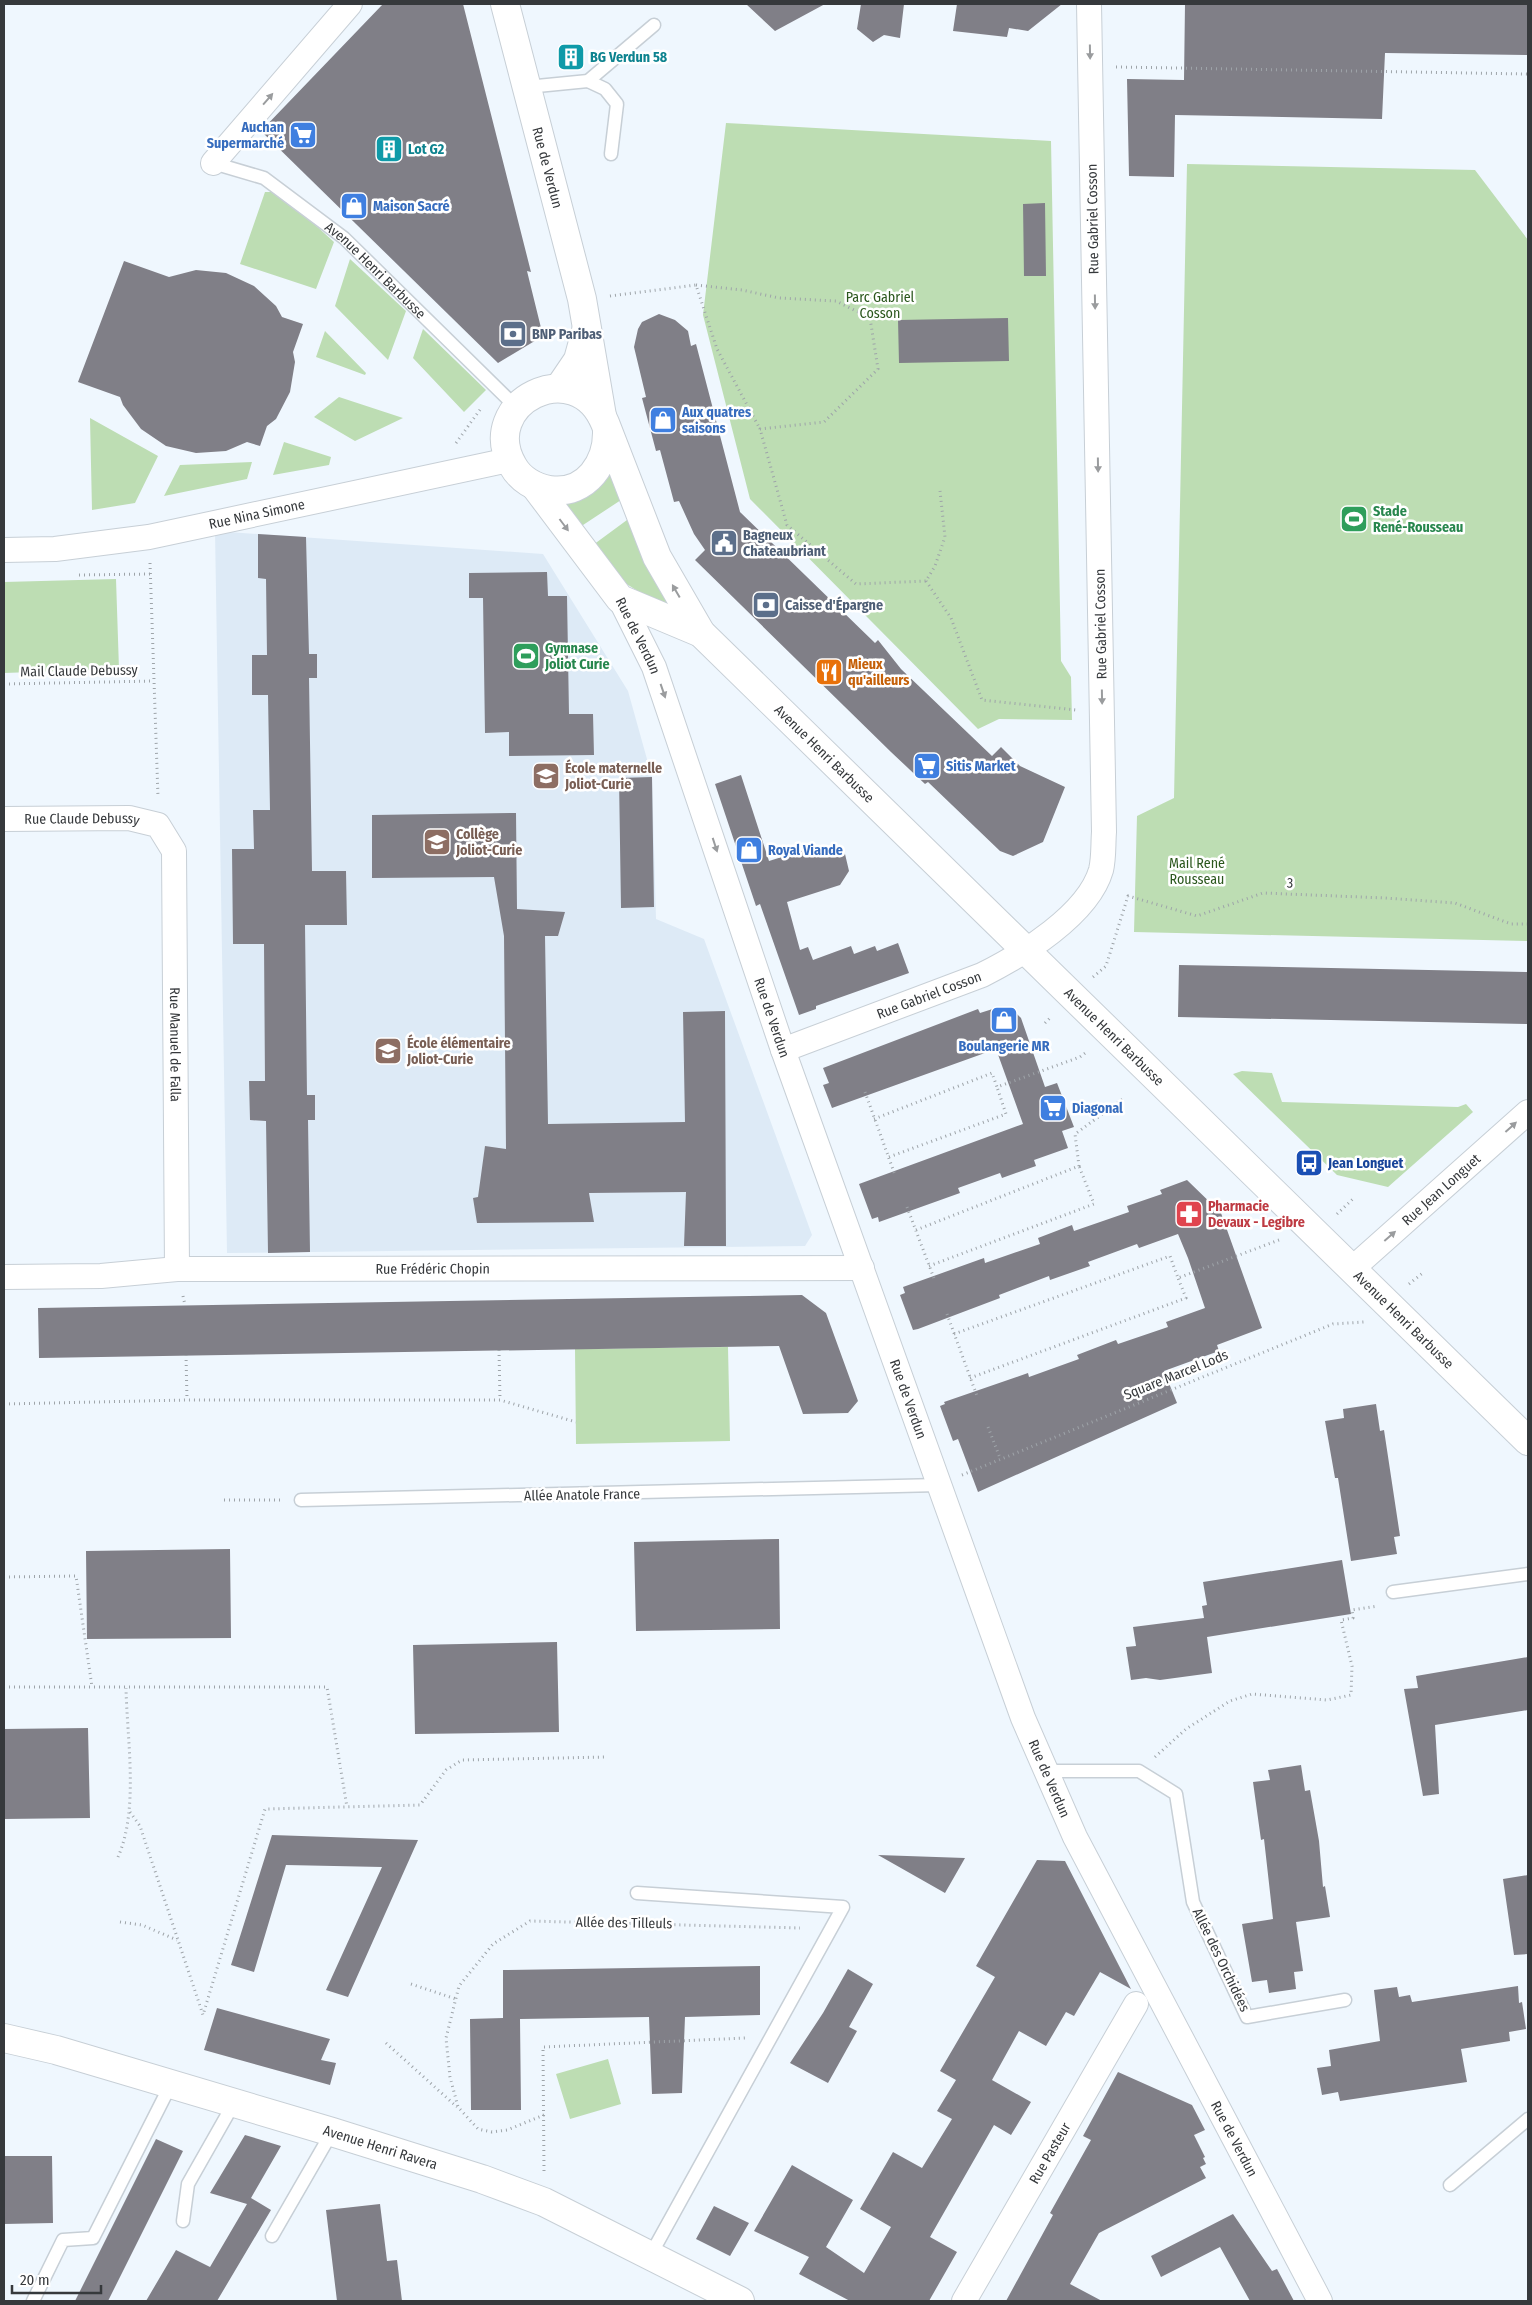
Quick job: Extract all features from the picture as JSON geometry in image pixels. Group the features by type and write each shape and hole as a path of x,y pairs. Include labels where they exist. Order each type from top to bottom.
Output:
{"main road":[{"name":"Rue de Verdun","path":"505,4 582,299 586,331 604,423"},
{"name":"Rue de Verdun","path":"559,388 578,360 586,331"},
{"path":"559,388 572,390 584,396 595,405 604,423 607,446 603,461 594,474 581,484 566,490 550,490 535,486 515,471 509,460 505,437 508,421 516,407 535,393 559,388"},
{"name":"Avenue Henri Barbusse","path":"604,423 656,557 701,633 1353,1268 1528,1442"},
{"name":"Rue de Verdun","path":"535,486 620,599"},
{"name":"Avenue Henri Barbusse","path":"620,599 701,633"},
{"name":"Avenue Henri Ravera","path":"4,2038 56,2050 332,2132 482,2179 544,2202 740,2301"}],"street":[{"path":"214,163 350,4"},
{"name":"Rue Gabriel Cosson","path":"783,1050 982,975 1026,949 1060,925 1086,899 1101,870 1104,832 1089,4"},
{"name":"Rue Nina Simone","path":"4,550 55,549 149,537 509,460"},
{"name":"Rue de Verdun","path":"620,599 654,667 783,1050 1022,1718 1076,1837 1320,2301"},
{"name":"Rue Claude Debussy","path":"4,819 129,818 158,825"},
{"name":"Rue Manuel de Falla","path":"158,825 174,850 177,1269"},
{"name":"Rue Jean Longuet","path":"1353,1268 1528,1112"},
{"name":"Rue Frédéric Chopin","path":"4,1277 101,1276 177,1269 862,1268"},
{"name":"Rue Pasteur","path":"964,2301 1136,2004"}],"lane":[{"path":"588,81 654,25"},
{"path":"527,87 588,81 606,89 617,104 611,154"},
{"name":"Avenue Henri Barbusse","path":"214,163 264,178 344,238 516,407"},
{"name":"Allée Anatole France","path":"301,1500 939,1485"},
{"path":"1393,1592 1528,1574"},
{"path":"1046,1771 1139,1771"},
{"name":"Allée des Orchidées","path":"1139,1771 1176,1794 1193,1902 1247,2017 1345,2000"},
{"name":"Allée des Tilleuls","path":"637,1893 842,1907 650,2256"},
{"path":"33,2301 63,2240 94,2238 171,2084"},
{"path":"183,2222 188,2184 234,2103"},
{"path":"1450,2185 1528,2119"},
{"path":"272,2236 332,2132"}],"path":[{"path":"1090,67 1528,74"},
{"path":"696,285 717,349 760,429 787,525 856,584 926,581"},
{"path":"582,299 696,285 742,290 779,298 836,301 870,318 878,369 824,422 760,429"},
{"path":"451,450 495,388"},
{"path":"926,581 935,566 945,537 940,491"},
{"path":"149,537 158,825"},
{"path":"926,581 951,618 982,700 1072,710 1102,710"},
{"name":"Mail Claude Debussy","path":"4,684 154,680"},
{"name":"3","path":"1106,966 1128,896 1197,916 1264,893 1385,898 1454,903 1511,924 1528,924"},
{"path":"997,1087 1080,1057 1109,1032"},
{"path":"874,1119 992,1074 1006,1114 889,1157"},
{"path":"865,1092 895,1175"},
{"path":"929,1266 1094,1204 1079,1166 1075,1134 1122,1099"},
{"path":"916,1230 1079,1166"},
{"path":"907,1206 934,1282"},
{"path":"1178,1278 1279,1240"},
{"path":"954,1334 1170,1256 1186,1298 970,1378"},
{"path":"947,1314 977,1396"},
{"name":"Square Marcel Lods","path":"939,1485 1000,1458 1332,1324 1364,1322"},
{"path":"499,1350 500,1400"},
{"path":"186,1356 187,1400"},
{"path":"4,1404 187,1400 500,1400 576,1422"},
{"path":"988,1427 1000,1458"},
{"path":"224,1500 301,1500"},
{"path":"4,1578 76,1576 92,1687"},
{"path":"1139,1771 1186,1729 1230,1702 1252,1694 1327,1700 1351,1695 1352,1666 1341,1620 1353,1618 1352,1610 1394,1602 1393,1592"},
{"path":"4,1687 327,1687 348,1806"},
{"path":"118,1857 126,1838 130,1812 126,1688"},
{"path":"130,1812 140,1826 202,2015 265,1809 420,1805 446,1770 452,1764 462,1760 606,1757"},
{"name":"Allée des Tilleuls","path":"458,2107 450,2078 446,2038 459,1986 492,1944 530,1921 830,1929"},
{"path":"120,1922 142,1925 178,1941"},
{"path":"411,1984 456,1999"},
{"path":"544,2202 543,2047 771,2037"},
{"name":"Allée des Tilleuls","path":"386,2043 458,2107 472,2124 484,2132 507,2130 544,2115"}],"shaded area":[{"name":"Collège Joliot-Curie","path":"215,531 543,554 628,691 652,777 656,919 704,939 812,1235 805,1246 227,1253"}],"green space":[{"name":"Parc Gabriel Cosson","path":"726,123 1051,141 1061,661 1071,677 1072,720 999,719 978,729 750,499 703,315"},
{"name":"Stade René-Rousseau","path":"1187,164 1475,170 1528,240 1528,941 1134,932 1137,816 1174,798"},
{"path":"265,192 279,192 334,242 316,289 240,264"},
{"path":"350,259 406,311 388,360 335,306"},
{"path":"423,329 486,390 464,412 413,358"},
{"path":"325,331 366,373 365,375 316,357"},
{"path":"339,397 403,418 355,441 314,417"},
{"path":"90,418 158,456 135,503 92,510"},
{"path":"284,442 331,457 329,465 273,475"},
{"path":"252,462 247,479 164,496 180,465"},
{"path":"616,474 621,500 580,527 566,506 566,502 605,478"},
{"path":"627,520 632,524 675,615 622,581 593,545"},
{"path":"116,579 119,669 4,673 4,582"},
{"path":"1242,1071 1272,1073 1282,1102 1458,1107 1466,1104 1473,1112 1388,1187 1337,1175 1233,1074"},
{"path":"728,1347 730,1441 576,1444 575,1349"},
{"path":"608,2059 621,2104 570,2119 556,2074"}],"building":[{"name":"Lot G2","path":"383,4 463,4 531,272 527,271 543,336 498,363 261,131"},
{"path":"746,4 825,4 775,31"},
{"path":"861,4 904,4 900,38 884,35 873,42 857,29"},
{"path":"957,4 1062,4 1028,31 1009,28 1007,37 953,31"},
{"path":"1185,4 1528,4 1528,55 1385,53 1382,119 1175,115 1174,177 1129,176 1127,79 1184,80"},
{"path":"1045,203 1046,276 1024,276 1023,204"},
{"path":"124,261 169,277 196,270 226,273 254,286 276,306 282,317 303,324 293,352 295,362 290,392 276,419 267,426 260,446 247,442 226,451 196,453 166,446 141,429 123,405 120,397 78,382"},
{"path":"659,314 675,320 688,331 691,346 696,344 740,512 875,643 878,640 901,669 992,756 1001,747 1020,766 1065,787 1043,842 1013,856 1000,851 928,782 925,784 891,752 695,560 705,550 694,534 679,501 674,502 660,450 656,451 642,398 646,397 634,347 638,329 642,322"},
{"path":"1008,318 1009,361 899,363 898,320"},
{"path":"258,534 306,537 309,654 317,654 317,678 309,678 312,871 346,871 347,925 305,925 307,1095 315,1095 315,1120 308,1120 310,1252 268,1253 266,1121 250,1120 249,1081 265,1081 264,944 233,944 232,849 254,849 253,810 270,810 268,695 252,695 252,655 267,655 266,579 258,578"},
{"name":"Gymnase Joliot Curie","path":"547,572 548,596 567,596 569,714 593,714 594,755 509,756 509,732 485,733 483,598 469,598 469,573"},
{"path":"741,775 769,861 820,845 821,849 835,844 838,852 845,854 849,871 840,885 787,902 800,950 808,947 813,960 851,946 854,954 875,946 877,951 898,943 909,973 816,1006 816,1009 799,1015 760,904 756,906 715,784"},
{"path":"652,777 654,907 621,908 619,778"},
{"path":"516,813 517,909 565,912 558,936 545,936 548,1124 685,1122 683,1012 725,1011 726,1246 684,1246 686,1192 589,1193 594,1222 477,1223 473,1198 478,1197 485,1146 506,1149 504,936 494,877 372,878 372,815"},
{"path":"1179,965 1528,972 1528,1024 1178,1017"},
{"path":"999,1007 1012,1009 1021,1018 1045,1087 1057,1083 1074,1127 1062,1131 1068,1148 1034,1160 1036,1166 1002,1178 1000,1173 958,1188 960,1193 879,1222 878,1217 872,1219 859,1184 1023,1124 996,1049 832,1108 823,1085 829,1083 823,1068 978,1009 980,1013"},
{"path":"1187,1180 1221,1213 1262,1328 1217,1345 1219,1351 1164,1371 1177,1403 978,1492 958,1439 953,1441 940,1406 945,1404 944,1402 1028,1373 1029,1377 1079,1359 1077,1355 1116,1340 1118,1344 1168,1327 1166,1322 1205,1308 1188,1258 1178,1234 1139,1248 1137,1244 1088,1262 1090,1266 1050,1280 1049,1276 999,1295 1000,1298 913,1330 900,1295 905,1293 903,1287 984,1258 985,1263 1040,1244 1038,1238 1072,1225 1074,1231 1129,1212 1127,1206 1162,1194 1160,1190"},
{"path":"802,1295 826,1313 858,1401 848,1413 803,1414 779,1346 39,1358 38,1308"},
{"path":"1376,1404 1380,1431 1384,1430 1400,1536 1394,1537 1397,1554 1351,1561 1338,1478 1335,1478 1325,1421 1344,1418 1343,1409"},
{"path":"779,1539 780,1629 636,1631 634,1542"},
{"path":"230,1549 231,1638 87,1639 86,1551"},
{"path":"1342,1560 1351,1614 1207,1637 1212,1673 1160,1680 1146,1678 1131,1680 1126,1647 1136,1646 1133,1627 1204,1618 1202,1606 1207,1605 1203,1582"},
{"path":"557,1642 559,1732 415,1734 413,1645"},
{"path":"1528,1657 1528,1710 1435,1725 1439,1794 1423,1796 1404,1689 1418,1688 1416,1676"},
{"path":"88,1728 90,1818 4,1819 4,1729"},
{"path":"1301,1765 1305,1791 1310,1790 1319,1841 1323,1887 1325,1886 1330,1917 1296,1922 1303,1971 1294,1972 1296,1989 1269,1993 1267,1980 1252,1982 1242,1924 1273,1919 1264,1839 1261,1840 1253,1782 1270,1780 1268,1770"},
{"path":"272,1835 418,1840 348,1997 326,1990 382,1867 286,1865 254,1972 231,1965"},
{"path":"878,1855 965,1858 945,1893"},
{"path":"1037,1860 1065,1861 1131,1989 1100,1972 1074,2016 1066,2012 1046,2046 1019,2031 992,2080 1031,2102 1011,2135 994,2125 930,2237 957,2252 929,2301 850,2301 799,2274 809,2257 754,2231 792,2165 853,2200 826,2247 864,2273 891,2227 860,2209 893,2152 922,2168 952,2119 937,2111 956,2080 940,2071 995,1977 976,1966"},
{"path":"1528,1875 1528,1954 1514,1955 1503,1879"},
{"path":"760,1966 760,2015 685,2017 682,2093 652,2094 649,2017 520,2019 521,2110 471,2110 470,2019 503,2018 503,1970"},
{"path":"848,1969 873,1984 849,2027 857,2031 828,2083 790,2063 823,2013"},
{"path":"1518,1986 1519,2003 1522,2002 1526,2029 1509,2032 1510,2041 1461,2049 1467,2082 1340,2101 1338,2092 1322,2095 1317,2068 1331,2066 1329,2050 1380,2041 1374,1990 1397,1987 1399,1997 1410,1995 1412,2002"},
{"path":"217,2008 330,2039 321,2060 336,2063 330,2085 204,2050"},
{"path":"1118,2072 1192,2105 1205,2130 1194,2135 1205,2157 1203,2158 1206,2164 1200,2167 1206,2178 1099,2233 1070,2284 1102,2301 1006,2301 1053,2215 1050,2213 1091,2140 1083,2136"},
{"path":"245,2135 281,2146 251,2198 271,2210 217,2301 146,2301 176,2250 210,2267 247,2204 210,2193"},
{"path":"156,2139 183,2151 108,2301 75,2301"},
{"path":"4,2156 52,2156 53,2223 4,2224"},
{"path":"380,2204 387,2261 397,2260 402,2301 337,2301 326,2210"},
{"path":"714,2206 749,2223 730,2256 696,2239"},
{"path":"1233,2214 1272,2271 1277,2269 1294,2301 1250,2301 1220,2247 1161,2277 1151,2256"}],"place":[{"name":"BG Verdun 58","path":"571,57"},
{"name":"Auchan Supermarché","path":"303,135"},
{"name":"Lot G2","path":"389,149"},
{"name":"Maison Sacré","path":"354,206"},
{"name":"BNP Paribas","path":"513,334"},
{"name":"Aux quatres saisons","path":"663,420"},
{"name":"Stade René-Rousseau","path":"1354,519"},
{"name":"Bagneux Chateaubriant","path":"724,543"},
{"name":"Caisse d'Épargne","path":"766,605"},
{"name":"Gymnase Joliot Curie","path":"526,656"},
{"name":"Mieux qu'ailleurs","path":"829,672"},
{"name":"Sitis Market","path":"927,766"},
{"name":"École maternelle Joliot-Curie","path":"546,776"},
{"name":"Collège Joliot-Curie","path":"437,842"},
{"name":"Royal Viande","path":"749,850"},
{"name":"Boulangerie MR","path":"1004,1020"},
{"name":"École élémentaire Joliot-Curie","path":"388,1051"},
{"name":"Diagonal","path":"1053,1108"},
{"name":"Jean Longuet","path":"1309,1163"},
{"name":"Pharmacie Devaux - Legibre","path":"1189,1214"}],"park label":[{"name":"Mail René Rousseau","path":"1197,872"}]}
